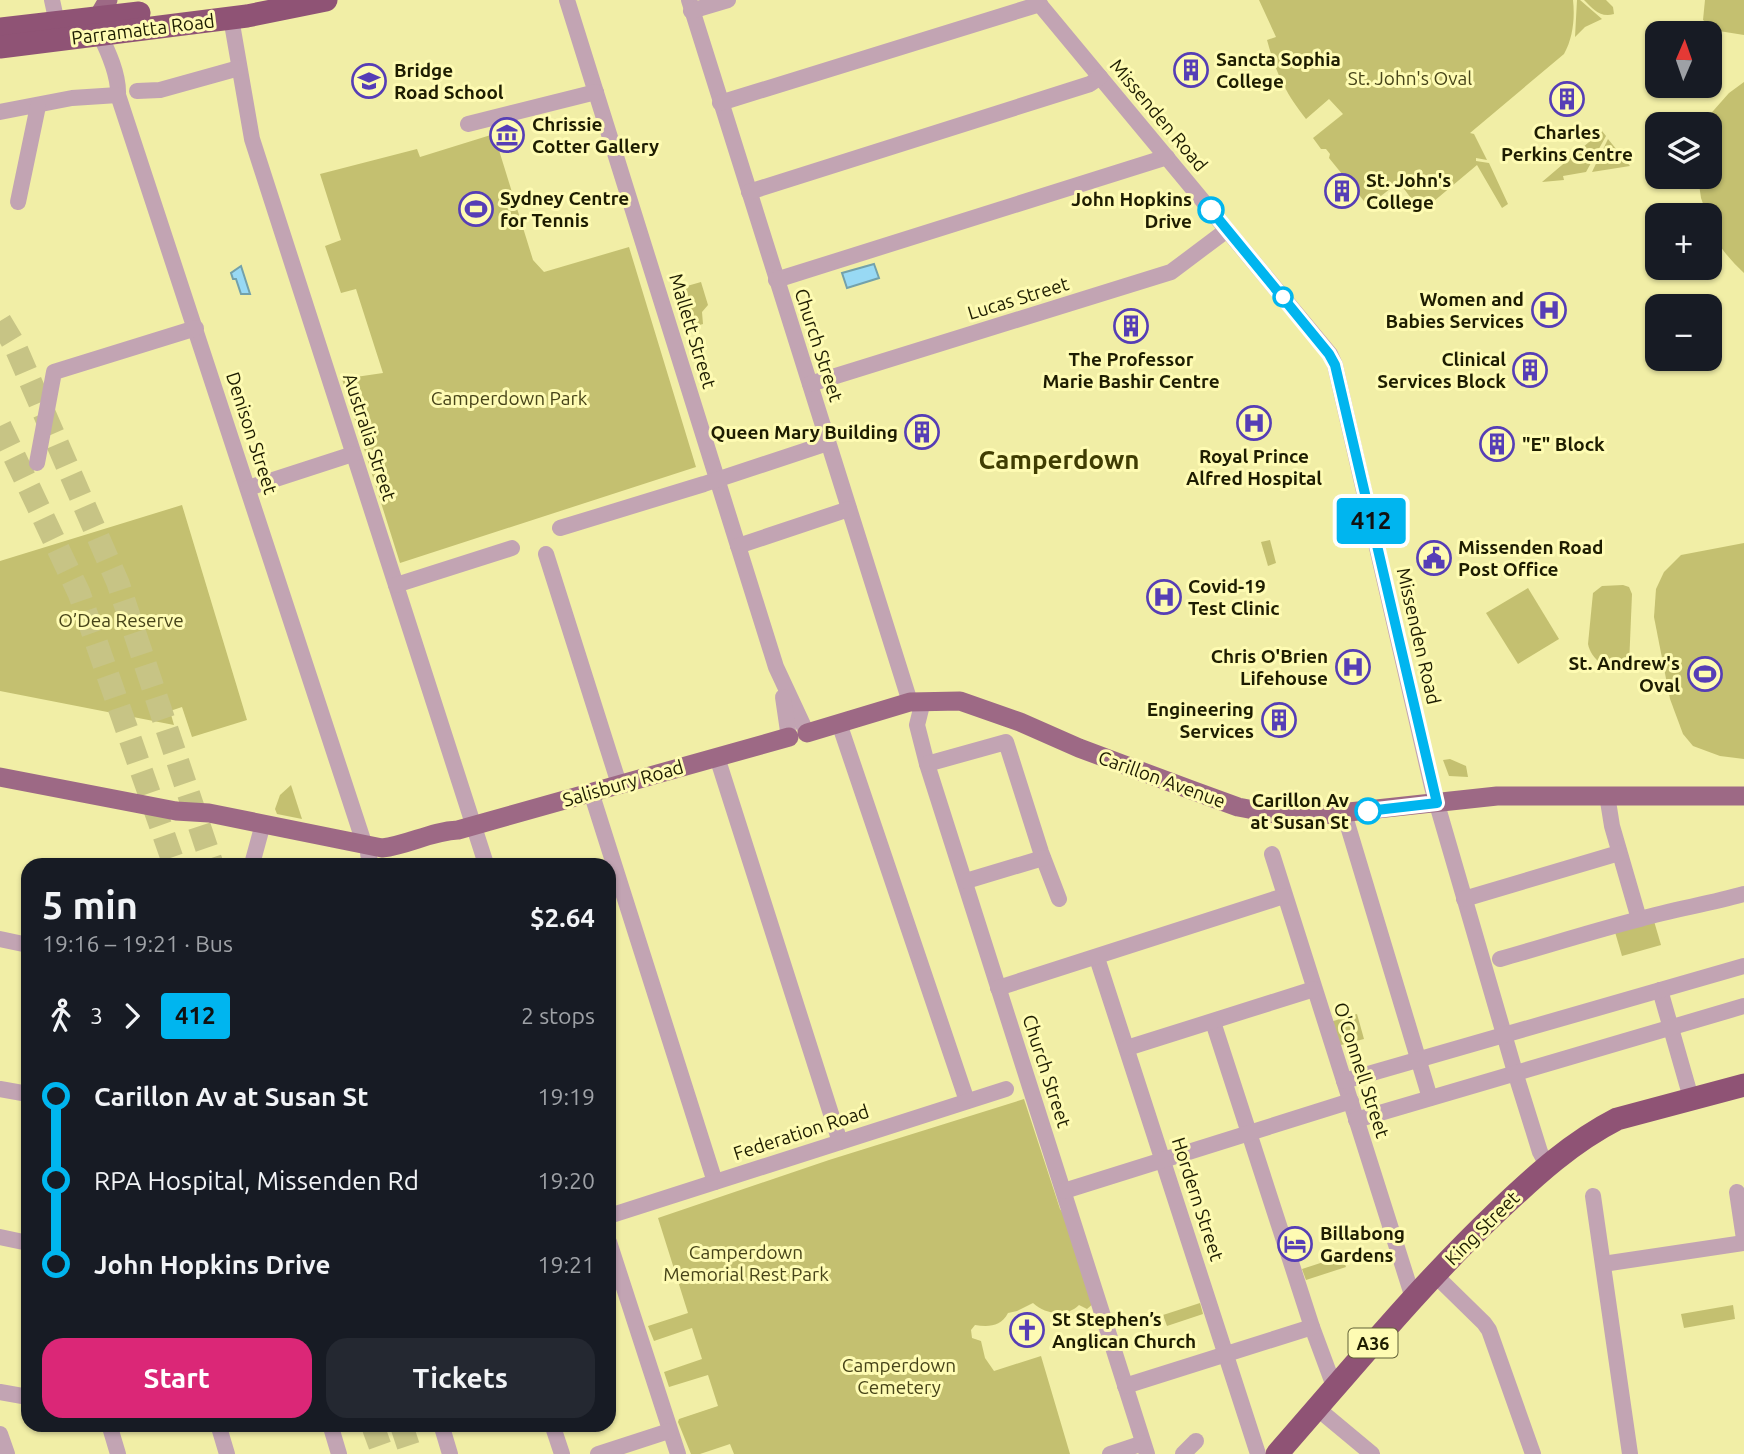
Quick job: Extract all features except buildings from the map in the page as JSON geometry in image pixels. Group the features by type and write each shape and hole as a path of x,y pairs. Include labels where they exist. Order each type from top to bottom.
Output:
{"highway":[{"name":"Parramatta Road","path":"0,47 128,7 261,0"},
{"name":"Parramatta Road","path":"0,29 102,17 231,18 326,0"},
{"name":"King Street","path":"1277,1454 1413,1298 1476,1232 1546,1165 1617,1119 1744,1085"}],"main road":[{"name":"Carillon Avenue","path":"916,702 969,703 1079,748 1238,807 1286,815 1345,813 1497,796 1744,796"},
{"name":"Salisbury Road","path":"176,811 194,818 368,855 382,848 398,846 441,831 466,828 797,732 916,702"},
{"name":"Salisbury Road","path":"0,777 176,811 209,813 368,855"}],"street":[{"path":"52,0 57,23"},
{"name":"Mallett Street","path":"567,0 797,732"},
{"path":"690,5 729,0"},
{"path":"720,103 1038,2"},
{"name":"Missenden Road","path":"1038,2 1329,354 1335,365 1437,803 1515,1072 1546,1165"},
{"name":"Church Street","path":"690,5 849,509 916,702 917,724 928,764 1145,1449"},
{"name":"Denison Street","path":"102,17 119,86 118,95 368,855"},
{"name":"Australia Street","path":"231,18 252,139 396,585 466,828 483,858"},
{"path":"137,91 160,90 239,68"},
{"path":"749,192 1090,84 1100,77"},
{"path":"468,124 596,92"},
{"path":"0,112 72,98 118,95"},
{"path":"18,202 38,106"},
{"path":"776,280 1167,157"},
{"name":"Lucas Street","path":"810,384 1171,272 1227,230"},
{"path":"37,463 54,372 196,328"},
{"path":"560,528 828,443"},
{"path":"248,488 353,454"},
{"path":"738,546 849,509"},
{"path":"396,585 512,548"},
{"path":"546,554 619,784"},
{"path":"839,723 967,1101"},
{"path":"928,764 1006,742 1059,899"},
{"path":"717,757 840,1142"},
{"path":"591,792 612,858"},
{"path":"1607,795 1607,807 1639,919"},
{"path":"1345,813 1430,1098"},
{"path":"254,858 261,831"},
{"path":"1464,899 1619,853"},
{"name":"O'Connell Street","path":"1272,854 1413,1298"},
{"path":"966,881 1043,858"},
{"path":"616,871 715,1182"},
{"path":"1500,959 1639,919 1684,908 1695,908 1744,894"},
{"path":"998,988 1284,896"},
{"path":"0,939 21,944"},
{"name":"Hordern Street","path":"1097,958 1258,1454"},
{"path":"1344,1081 1744,966"},
{"path":"1127,1048 1314,989"},
{"path":"1660,990 1691,1098"},
{"path":"1356,1119 1744,1006"},
{"path":"1213,1022 1251,1132 1312,1327 1335,1389"},
{"path":"0,1089 21,1093"},
{"name":"Federation Road","path":"616,1214 1006,1089"},
{"path":"1063,1191 1350,1101"},
{"path":"1603,1264 1744,1241 1737,1192"},
{"path":"1593,1196 1630,1454"},
{"path":"0,1237 21,1242"},
{"path":"616,1264 678,1454"},
{"path":"1435,1275 1489,1331 1533,1454"},
{"path":"1125,1386 1312,1327"},
{"path":"0,1392 21,1395"},
{"path":"1318,1409 1372,1454"},
{"path":"598,1454 669,1431"},
{"path":"111,1432 118,1454"},
{"path":"220,1432 227,1454"},
{"path":"332,1432 339,1454"},
{"path":"443,1432 450,1454"},
{"path":"555,1432 562,1454"},
{"path":"0,1434 6,1454"},
{"path":"1184,1454 1196,1441"},
{"path":"1110,1454 1145,1449"}],"green space":[{"name":"St. John's Oval","path":"1259,0 1573,0 1573,28 1564,54 1470,133 1474,134 1487,160 1476,158 1476,161 1489,163 1508,204 1502,208 1477,165 1421,212 1399,182 1368,206 1329,158 1330,154 1326,149 1321,149 1313,138 1343,114 1329,99 1306,119 1287,91 1274,62 1267,40 1276,37"},
{"path":"1577,0 1602,19 1585,27 1575,37"},
{"path":"1584,0 1606,0 1613,7 1614,14 1601,14"},
{"path":"1705,0 1744,0 1744,35 1722,31 1722,21 1703,20"},
{"path":"1744,82 1744,273 1722,248 1722,203 1703,203 1700,189 1722,189 1722,112 1712,112 1729,93"},
{"path":"1602,131 1606,136 1586,172 1563,176 1564,180 1542,182"},
{"name":"Camperdown Park","path":"494,134 533,260 544,272 629,247 696,467 400,563 342,379 383,373 356,289 341,293 325,246 341,240 320,174 417,149 420,157"},
{"path":"1608,139 1630,166 1592,172"},
{"path":"701,282 708,305 702,312 703,324 693,327 680,288"},
{"name":"O’Dea Reserve","path":"182,505 247,720 192,737 182,707 170,711 174,725 0,691 0,561"},
{"path":"1270,540 1276,563 1268,566 1261,542"},
{"name":"St. Andrew's Oval","path":"1744,543 1744,759 1720,756 1693,746 1683,734 1670,699 1654,617 1656,589 1664,572 1681,555"},
{"path":"1602,586 1629,587 1632,594 1627,671 1602,665 1588,644 1593,593"},
{"path":"1528,588 1559,639 1518,664 1486,613"},
{"path":"1450,759 1466,766 1468,777 1449,776 1443,760"},
{"path":"291,785 302,819 277,814 275,809 280,795"},
{"path":"1654,921 1661,945 1622,956 1615,932"},
{"path":"1357,1014 1364,1039 1337,1046 1330,1022"},
{"name":"Camperdown Memorial Rest Park","path":"1024,1099 1094,1303 1087,1309 1079,1305 1068,1312 1056,1313 1043,1310 1033,1303 1008,1313 998,1323 989,1326 975,1325 971,1330 972,1338 981,1341 985,1358 994,1371 1041,1356 1070,1454 734,1454 730,1444 700,1454 691,1454 679,1419 718,1406 708,1375 669,1387 664,1372 702,1359 692,1328 654,1341 648,1326 688,1313 658,1218 829,1160"},
{"path":"1342,1256 1346,1267 1306,1280 1302,1269"},
{"path":"1200,1303 1203,1314 1167,1326 1163,1315"},
{"path":"1733,1305 1735,1319 1684,1328 1681,1314"}],"water":[{"path":"874,264 879,278 847,288 842,273"},
{"path":"241,266 250,294 241,294 231,273"}],"tunnel":[{"path":"0,321 15,346 118,583 210,858"},
{"path":"0,426 79,593 172,858"},
{"path":"375,1432 383,1454"},
{"path":"404,1432 411,1454"}],"bus line":[{"name":"412","path":"1211,210 1329,354 1335,365 1437,803 1368,811"}],"place":[{"name":"Sancta Sophia College","path":"1191,70"},
{"name":"Bridge Road School","path":"369,81"},
{"name":"Charles Perkins Centre","path":"1567,99"},
{"name":"Chrissie Cotter Gallery","path":"507,135"},
{"name":"St. John's College","path":"1342,191"},
{"name":"Sydney Centre for Tennis","path":"476,209"},
{"name":"John Hopkins Drive","path":"1211,210"},
{"name":"Women and Babies Services","path":"1549,310"},
{"name":"The Professor Marie Bashir Centre","path":"1131,326"},
{"name":"Clinical Services Block","path":"1530,370"},
{"name":"Royal Prince Alfred Hospital","path":"1254,423"},
{"name":"Queen Mary Building","path":"922,432"},
{"name":"\"E\" Block","path":"1497,444"},
{"name":"Missenden Road Post Office","path":"1434,558"},
{"name":"Covid-19 Test Clinic","path":"1164,597"},
{"name":"Chris O'Brien Lifehouse","path":"1353,667"},
{"name":"St. Andrew's Oval","path":"1705,674"},
{"name":"Engineering Services","path":"1279,720"},
{"name":"Carillon Av at Susan St","path":"1368,811"},
{"name":"Billabong Gardens","path":"1295,1244"},
{"name":"St Stephen’s Anglican Church","path":"1027,1330"}],"district":[{"name":"Camperdown","path":"1059,459"}],"park label":[{"name":"Camperdown Cemetery","path":"899,1376"}]}
